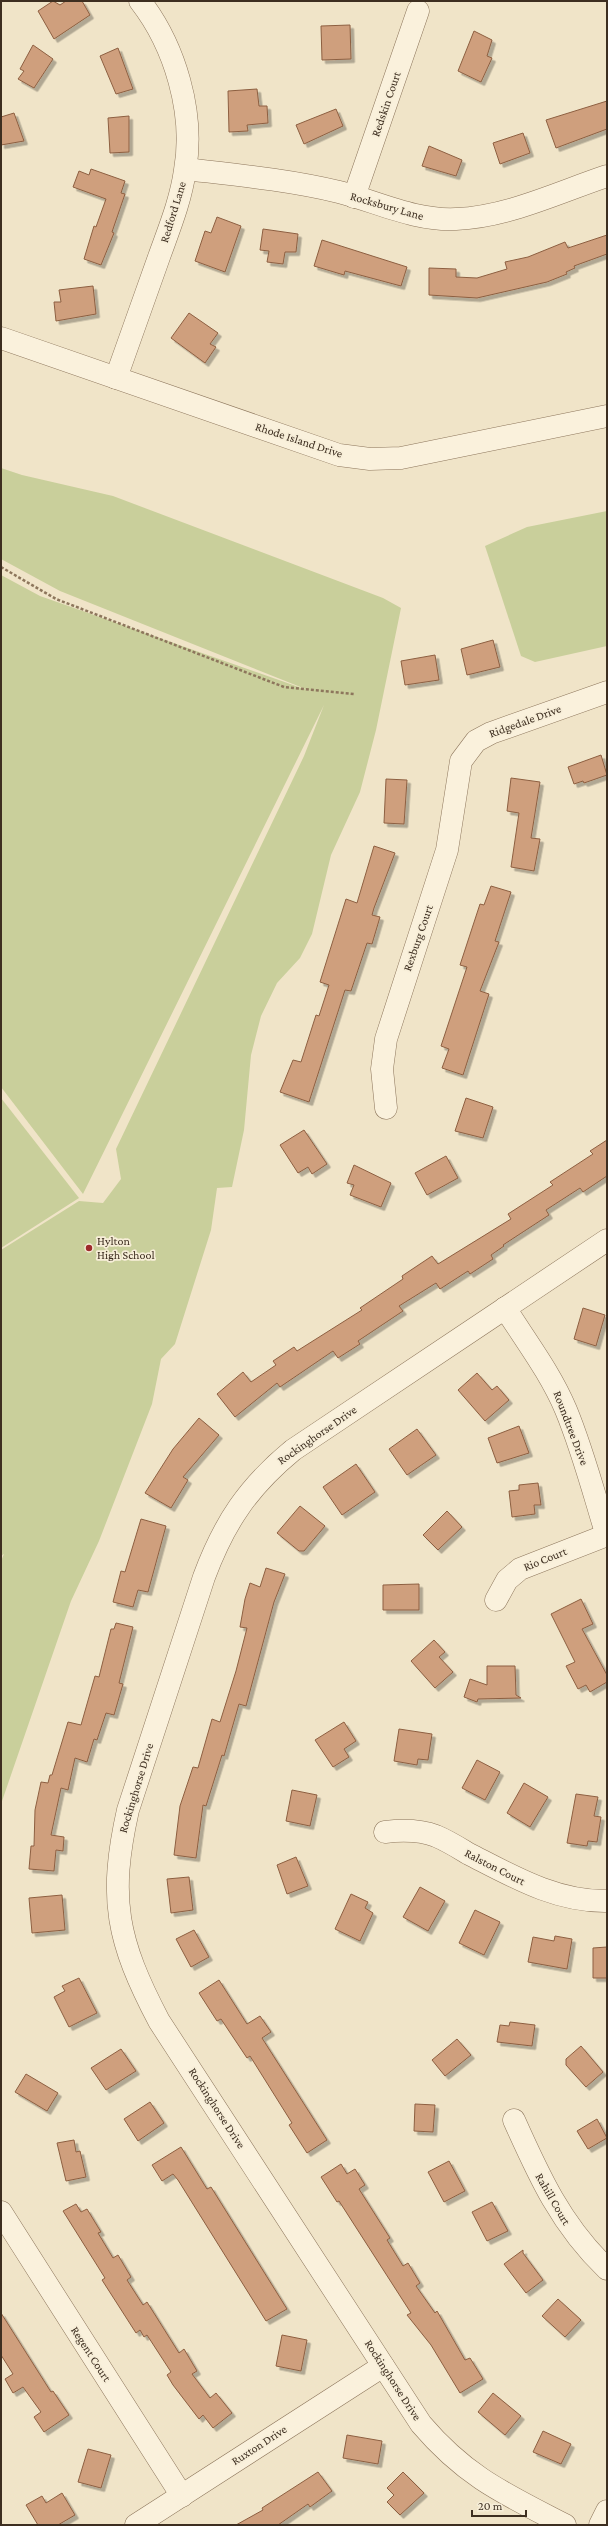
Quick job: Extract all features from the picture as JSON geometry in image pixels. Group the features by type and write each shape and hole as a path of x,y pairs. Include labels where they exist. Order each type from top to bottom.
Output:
{"street":[{"name":"Redford Lane","path":"116,378 179,200 186,169 187,138 178,76 156,24 140,1"},
{"name":"Redskin Court","path":"354,197 418,11"},
{"name":"Rocksbury Lane","path":"186,169 300,184 354,197 428,218 478,218 499,213 607,176"},
{"name":"Rhode Island Drive","path":"1,338 339,455 370,459 401,458 432,454 462,445 607,416"},
{"name":"Ridgedale Drive","path":"458,770 465,753 483,737 607,692"},
{"name":"Rexburg Court","path":"386,1108 382,1069 386,1039 447,850 454,820 458,770"},
{"name":"Rockinghorse Drive","path":"565,2525 494,2488 457,2462 421,2424 159,2021 140,1985 123,1940 119,1914 117,1881 119,1848 128,1810 204,1577 218,1541 236,1508 273,1466 293,1450 607,1240"},
{"name":"Roundtree Drive","path":"505,1308 552,1382 566,1409 580,1445 607,1536"},
{"name":"Rio Court","path":"496,1600 507,1580 520,1569 607,1536"},
{"name":"Ralston Court","path":"385,1832 418,1832 437,1836 521,1881 543,1890 572,1898 607,1901"},
{"name":"Rahill Court","path":"514,2120 558,2210 578,2239 607,2269"},
{"name":"Regent Court","path":"1,2212 182,2496"},
{"name":"Ruxton Drive","path":"136,2525 383,2366"},
{"path":"600,2525 607,2511"}],"path":[{"path":"1,567 56,599 284,687 354,694"}],"green space":[{"name":"Hylton High School","path":"1,468 22,475 113,496 383,598 401,608 376,730 360,792 331,855 312,934 300,958 277,983 261,1016 251,1055 244,1130 232,1187 217,1188 211,1230 175,1344 161,1359 152,1404 99,1541 71,1601 1,1804 1,1561 4,1554 1,1556 1,1250 79,1201 103,1203 121,1179 116,1149 304,756 324,705 83,1194 1,1087 1,575 40,596 313,692 60,591 1,559"},
{"path":"607,511 607,646 535,662 521,656 485,546 527,527"},
{"path":"1,1098 79,1198 1,1248"}],"building":[{"path":"53,1 60,5 66,1 82,1 90,15 54,39 38,11"},
{"path":"350,25 351,59 322,60 321,26"},
{"path":"474,31 492,40 487,56 492,58 481,82 458,71"},
{"path":"33,45 53,59 34,88 18,79 24,71 20,69"},
{"path":"118,48 133,89 116,94 100,56"},
{"path":"257,89 259,106 267,106 268,123 247,125 248,131 229,132 228,91"},
{"path":"607,101 607,129 556,148 546,120"},
{"path":"336,109 343,126 304,144 296,125"},
{"path":"14,113 24,141 1,145 1,117"},
{"path":"129,116 129,152 110,153 108,118"},
{"path":"523,133 530,153 500,164 493,143"},
{"path":"429,146 462,160 456,176 422,166"},
{"path":"91,169 125,181 121,193 125,194 112,232 114,233 101,265 84,259 94,226 96,227 106,199 73,187 79,171 89,175"},
{"path":"217,217 241,226 225,272 195,261 205,231 211,233"},
{"path":"263,229 298,234 296,252 285,252 283,264 267,262 269,251 260,250"},
{"path":"607,235 607,254 574,266 575,268 566,272 567,274 547,282 477,298 429,295 429,268 456,269 456,277 477,278 507,269 505,262 528,257 565,242 568,248"},
{"path":"322,240 407,267 401,286 345,271 344,275 314,266"},
{"path":"93,286 96,314 56,321 54,302 61,302 59,290"},
{"path":"189,313 218,333 210,344 216,347 205,363 171,338"},
{"path":"493,640 500,667 467,675 461,649"},
{"path":"435,655 439,680 405,685 401,661"},
{"path":"601,755 607,775 584,783 583,781 574,784 568,767"},
{"path":"511,778 540,782 531,838 540,839 534,871 511,867 519,813 507,811"},
{"path":"386,779 407,780 404,824 384,823"},
{"path":"374,846 395,853 372,915 380,917 372,944 367,943 351,991 345,990 309,1102 280,1092 293,1060 301,1062 316,1015 319,1016 329,985 320,982 346,899 357,903"},
{"path":"491,886 511,892 495,941 499,942 480,991 489,994 463,1075 442,1068 449,1049 441,1046 467,967 460,965 480,904 484,905"},
{"path":"466,1098 493,1107 483,1138 455,1131"},
{"path":"304,1130 327,1164 312,1174 308,1167 298,1173 280,1145"},
{"path":"607,1140 607,1176 583,1192 580,1188 546,1210 549,1215 503,1245 504,1246 491,1255 493,1259 470,1274 468,1271 440,1289 436,1283 399,1306 403,1311 358,1341 360,1344 338,1358 333,1351 280,1387 277,1383 235,1417 217,1394 243,1372 251,1382 276,1365 273,1361 294,1347 297,1351 362,1310 360,1308 403,1279 402,1276 432,1256 438,1264 511,1219 508,1214 553,1185 550,1182 593,1154 590,1151"},
{"path":"446,1156 458,1178 427,1195 415,1173"},
{"path":"354,1165 391,1183 381,1207 350,1195 354,1185 347,1183"},
{"path":"583,1308 605,1315 596,1346 574,1339"},
{"path":"477,1373 492,1390 497,1386 509,1400 485,1421 458,1390"},
{"path":"199,1418 219,1435 183,1477 188,1480 171,1508 145,1493 173,1449"},
{"path":"519,1426 529,1453 497,1463 488,1438"},
{"path":"417,1429 436,1455 407,1475 389,1449"},
{"path":"356,1464 375,1492 342,1515 323,1487"},
{"path":"538,1483 541,1505 534,1505 535,1514 512,1517 509,1491 519,1490 519,1485"},
{"path":"300,1506 325,1526 304,1551 299,1551 277,1533"},
{"path":"447,1511 462,1527 438,1550 423,1535"},
{"path":"141,1519 166,1526 148,1592 138,1590 133,1607 113,1602 121,1571 125,1572"},
{"path":"266,1568 285,1574 274,1602 246,1706 239,1704 224,1756 222,1755 206,1806 203,1805 196,1858 174,1855 180,1806 193,1767 198,1768 212,1719 220,1722 236,1671 247,1628 240,1627 245,1599 250,1583 260,1587"},
{"path":"419,1584 419,1610 383,1610 383,1585"},
{"path":"581,1599 593,1624 582,1629 607,1675 607,1682 590,1692 586,1685 578,1689 566,1666 575,1662 551,1614"},
{"path":"116,1623 133,1627 119,1683 123,1684 114,1715 106,1713 97,1740 94,1739 87,1762 75,1758 68,1790 61,1788 51,1835 64,1837 63,1851 56,1850 54,1871 29,1869 31,1846 34,1846 35,1810 41,1782 48,1783 50,1775 52,1775 68,1722 81,1725 95,1676 99,1677 111,1629 114,1629"},
{"path":"434,1640 445,1652 439,1657 453,1672 435,1688 411,1661"},
{"path":"487,1666 515,1666 516,1695 521,1698 478,1699 477,1702 464,1697 470,1679 487,1685"},
{"path":"344,1722 356,1741 344,1749 349,1757 333,1767 315,1740"},
{"path":"399,1729 432,1734 428,1760 418,1759 417,1765 394,1761"},
{"path":"477,1760 500,1772 485,1800 462,1788"},
{"path":"524,1783 548,1797 530,1827 507,1813"},
{"path":"292,1790 317,1795 310,1826 286,1821"},
{"path":"576,1794 598,1797 594,1816 601,1817 597,1842 588,1841 587,1846 567,1843"},
{"path":"296,1857 308,1886 287,1894 277,1865"},
{"path":"189,1877 193,1910 171,1913 167,1879"},
{"path":"420,1887 445,1901 428,1931 403,1917"},
{"path":"351,1894 368,1902 365,1908 373,1913 360,1941 335,1929"},
{"path":"62,1895 65,1930 32,1933 29,1898"},
{"path":"475,1910 500,1922 484,1955 459,1943"},
{"path":"194,1930 209,1957 191,1967 176,1939"},
{"path":"555,1936 572,1939 567,1969 528,1962 533,1937 554,1941"},
{"path":"607,1947 607,1978 593,1978 593,1948"},
{"path":"79,1978 97,2013 69,2027 54,1997 65,1991 62,1986"},
{"path":"219,1980 247,2024 260,2016 271,2032 262,2038 327,2140 307,2153 289,2125 292,2123 250,2056 247,2058 221,2019 217,2021 199,1993"},
{"path":"510,2022 535,2025 532,2046 497,2042 500,2025 509,2026"},
{"path":"457,2039 471,2055 445,2076 432,2060"},
{"path":"581,2046 603,2072 586,2087 566,2065 566,2059"},
{"path":"121,2049 136,2071 106,2090 91,2068"},
{"path":"26,2074 58,2093 47,2111 15,2092"},
{"path":"150,2102 164,2123 138,2141 124,2119"},
{"path":"415,2104 435,2105 433,2132 414,2131"},
{"path":"597,2119 607,2138 588,2149 577,2131"},
{"path":"74,2140 76,2152 80,2151 86,2177 66,2181 57,2143"},
{"path":"181,2147 207,2189 211,2187 287,2309 266,2321 178,2180 173,2174 162,2181 152,2165"},
{"path":"449,2161 465,2191 444,2202 428,2172"},
{"path":"341,2164 347,2174 355,2169 365,2185 359,2189 390,2238 387,2240 403,2266 408,2263 420,2283 416,2286 435,2313 437,2311 465,2360 470,2358 483,2379 460,2393 431,2345 407,2315 411,2313 339,2201 337,2202 321,2177"},
{"path":"492,2202 508,2231 487,2241 472,2212"},
{"path":"76,2204 81,2212 87,2209 101,2232 98,2233 113,2258 118,2255 131,2277 127,2280 143,2305 147,2302 179,2353 184,2349 197,2371 192,2374 210,2398 216,2393 232,2413 213,2428 203,2415 199,2419 173,2385 167,2375 171,2372 147,2335 144,2337 140,2330 136,2333 102,2280 105,2278 63,2211"},
{"path":"523,2250 523,2253 543,2280 526,2293 504,2264"},
{"path":"558,2299 581,2320 565,2337 542,2316"},
{"path":"1,2313 51,2392 53,2391 69,2415 44,2432 34,2417 41,2412 23,2387 13,2393 5,2379 13,2374 1,2355"},
{"path":"282,2335 307,2340 301,2371 276,2366"},
{"path":"493,2393 521,2416 505,2435 478,2412"},
{"path":"543,2431 571,2444 561,2464 533,2452"},
{"path":"347,2435 382,2441 378,2464 343,2458"},
{"path":"88,2449 111,2455 101,2488 78,2482"},
{"path":"318,2472 332,2491 310,2507 308,2504 278,2525 236,2525 263,2510 262,2508"},
{"path":"403,2472 424,2493 400,2515 387,2502 394,2495 387,2488"},
{"path":"62,2493 75,2515 58,2525 38,2525 26,2505 42,2496 46,2503"}],"place":[{"name":"Hylton High School","path":"89,1248"}]}
